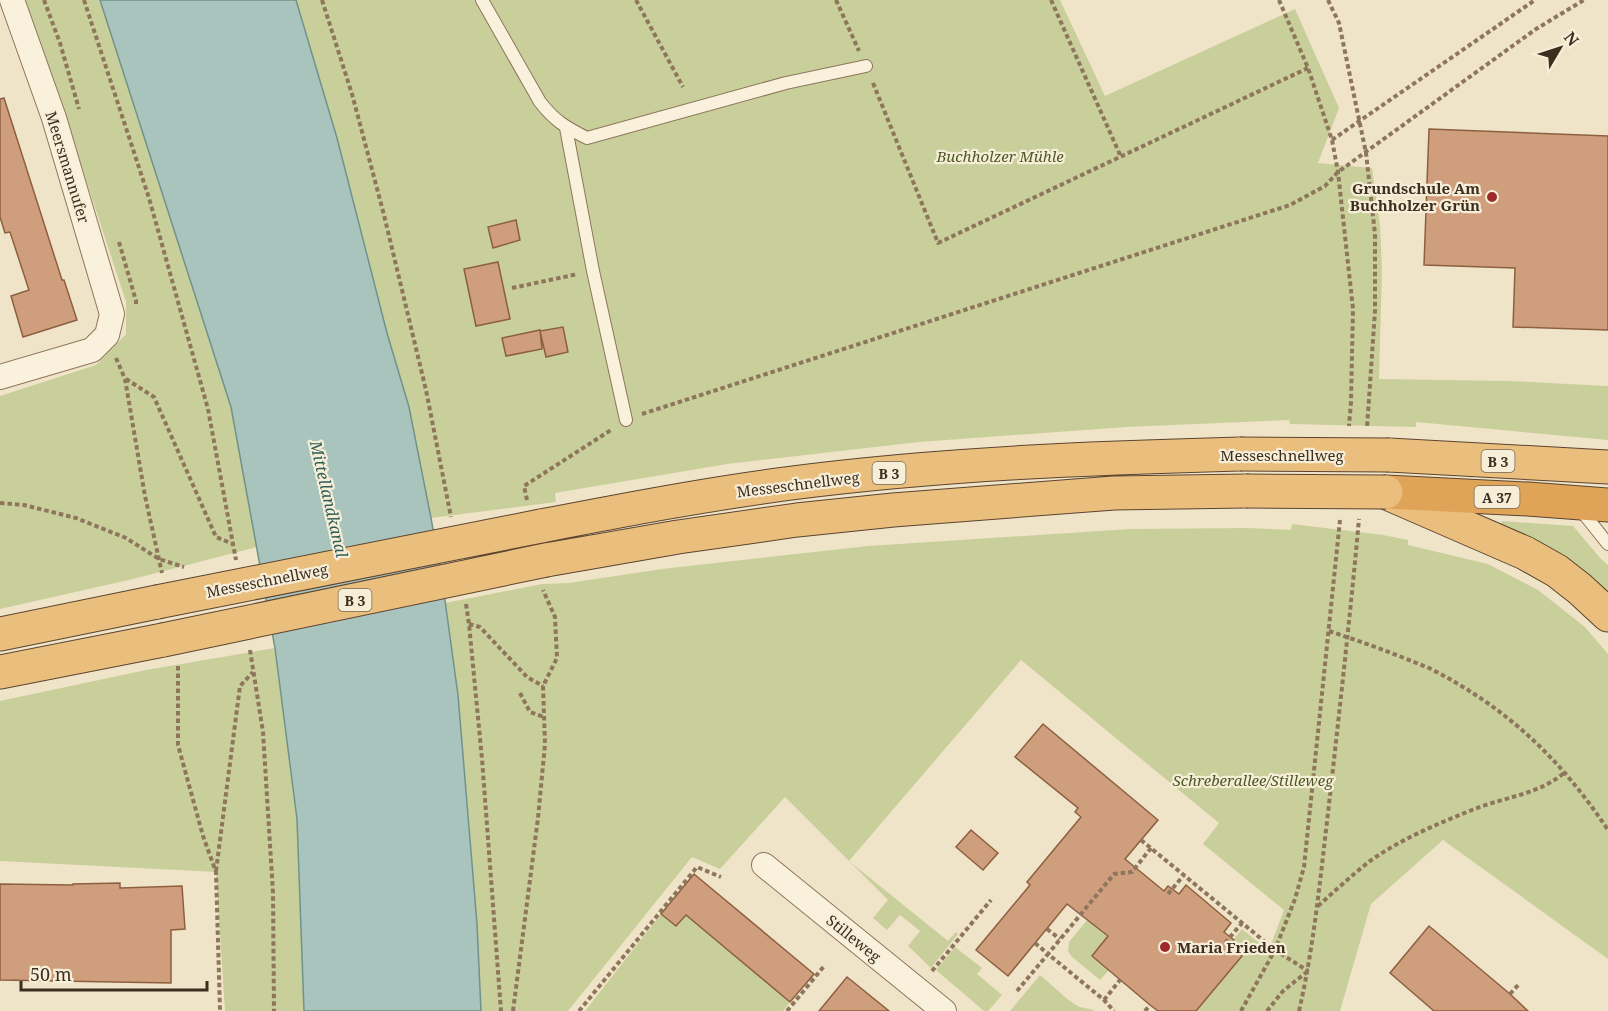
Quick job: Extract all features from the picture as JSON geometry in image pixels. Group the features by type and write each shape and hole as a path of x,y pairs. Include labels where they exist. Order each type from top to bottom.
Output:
{"highway":[{"name":"Messeschnellweg","path":"0,634 161,590 534,512 667,502 793,483 876,474 992,464 1378,447 1608,467"},
{"name":"B 3","path":"0,672 163,639 545,575 678,537 786,521 893,510 1114,493 1246,491 1373,500"},
{"name":"A 37","path":"1373,500 1573,501 1608,505"},
{"path":"1373,500 1525,553 1557,571 1608,615"}],"street":[{"name":"Meersmannufer","path":"0,377 92,350 107,335 112,314 54,118 12,0"},
{"name":"Stilleweg","path":"764,866 944,1011"}],"lane":[{"path":"482,0 540,102 551,117 566,128 587,138 786,82 866,66"},
{"path":"566,128 593,271 626,420"},
{"path":"1573,501 1608,544"}],"path":[{"path":"84,0 149,198 208,409 233,544 216,537 154,397 125,379 145,496 159,559 161,590"},
{"path":"322,0 352,94 384,215 426,390 452,521"},
{"path":"636,0 683,87"},
{"path":"836,0 866,66 938,243 1308,68"},
{"path":"1051,0 1121,157"},
{"path":"1279,0 1308,68 1332,140 1338,172 1353,309 1348,436"},
{"path":"1328,0 1339,23 1366,153 1375,234 1378,447"},
{"path":"1332,140 1535,0"},
{"path":"534,512 524,486 626,420 1290,205 1325,186 1338,172 1536,29 1584,0"},
{"path":"512,288 593,271"},
{"path":"1299,1011 1308,971 1317,907 1348,638 1373,500"},
{"path":"0,503 24,505 76,518 126,538 159,559"},
{"path":"1241,1011 1275,950 1304,867 1340,517"},
{"path":"513,1011 538,818 544,744 543,687 557,658 555,617 545,575"},
{"path":"465,598 483,769 501,1011"},
{"path":"469,624 480,627 527,677 543,687"},
{"path":"1329,631 1427,667 1478,696 1536,742 1565,772 1591,804 1608,830"},
{"path":"178,671 178,745 203,836 216,872"},
{"path":"220,1011 216,872 240,686 253,672 263,732 271,866 274,1011"},
{"path":"520,693 530,712 544,717"},
{"path":"1317,907 1369,862 1398,844 1475,809 1540,788 1555,781 1565,772"},
{"path":"1141,840 1275,950 1308,971"},
{"path":"1017,991 1114,874 1132,872 1151,848"},
{"path":"579,1011 697,867 721,877"},
{"path":"1168,894 1184,875"},
{"path":"932,971 991,900"},
{"path":"1225,942 1242,923"},
{"path":"1047,929 1060,939"},
{"path":"1035,943 1104,1000 1114,1011"},
{"path":"787,1011 825,965"},
{"path":"1267,1011 1283,991 1308,971"},
{"path":"1104,1000 1120,980"},
{"path":"1510,994 1519,984"},
{"path":"1145,1011 1150,1005"}],"green space":[{"path":"25,0 100,0 231,407 257,547 133,579 0,609 0,396 96,365 126,334 126,302"},
{"name":"Buchholzer Mühle","path":"296,0 1060,0 1105,96 1295,9 1339,108 1318,163 1372,168 1380,225 1382,270 1379,379 1510,381 1608,386 1608,440 1416,422 1416,427 1290,424 1289,420 1127,427 919,442 727,464 555,493 556,502 431,518 409,407 387,333 337,138"},
{"path":"1502,521 1573,526 1608,565 1608,596 1499,527"},
{"name":"Schreberallee/Stilleweg","path":"1292,524 1408,540 1408,545 1488,564 1538,590 1585,627 1608,654 1608,959 1443,840 1371,904 1340,1011 1196,1011 1242,957 1229,945 1242,929 1264,947 1267,955 1284,910 1203,844 1219,823 1021,660 849,861 785,797 720,869 692,857 568,1011 481,1011 468,807 445,603 542,584 569,583 662,569 868,546 1130,529 1291,530"},
{"path":"275,648 297,819 304,1011 225,1011 216,872 0,861 0,701 146,670"},
{"path":"849,861 948,941 956,932 958,934 931,968 908,946 920,931 900,915 887,930 873,918 888,900"},
{"path":"661,914 676,926 686,915 790,1002 783,1011 585,1011"},
{"path":"1088,919 1108,936 1092,956 1109,970 1100,980 1068,951 1069,942"},
{"path":"955,947 982,968 977,974 1002,995 988,1011 984,1011 936,970"},
{"path":"1040,975 1076,1005 1095,1011 1010,1011"}],"water":[{"name":"Mittellandkanal","path":"100,0 296,0 337,138 387,333 409,407 431,518 458,695 477,924 481,1011 304,1011 297,819 275,648 231,407"}],"building":[{"path":"4,98 77,320 23,337 11,296 29,290 10,232 5,233 0,217 0,99"},
{"path":"1429,129 1608,136 1608,330 1513,327 1515,268 1424,265"},
{"path":"516,220 520,240 493,248 488,227"},
{"path":"498,262 510,319 476,326 464,269"},
{"path":"563,327 568,352 546,357 540,331"},
{"path":"540,330 542,349 506,356 502,338"},
{"path":"1043,724 1158,820 1125,859 1164,891 1168,886 1179,894 1186,885 1231,923 1224,932 1234,940 1229,945 1242,956 1196,1011 1158,1011 1150,1005 1092,956 1108,936 1067,904 1008,976 976,950 1030,885 1027,882 1081,817 1075,812 1078,808 1015,757"},
{"path":"971,830 998,853 983,870 956,847"},
{"path":"694,874 814,974 790,1002 686,915 676,926 661,914"},
{"path":"120,883 120,888 182,886 185,929 171,930 171,983 0,980 0,884"},
{"path":"1429,926 1528,1011 1434,1011 1390,973"},
{"path":"847,977 857,985 889,1011 819,1011"}],"place":[{"name":"Grundschule Am Buchholzer Grün","path":"1492,197"},
{"name":"Maria Frieden","path":"1165,947"}]}
